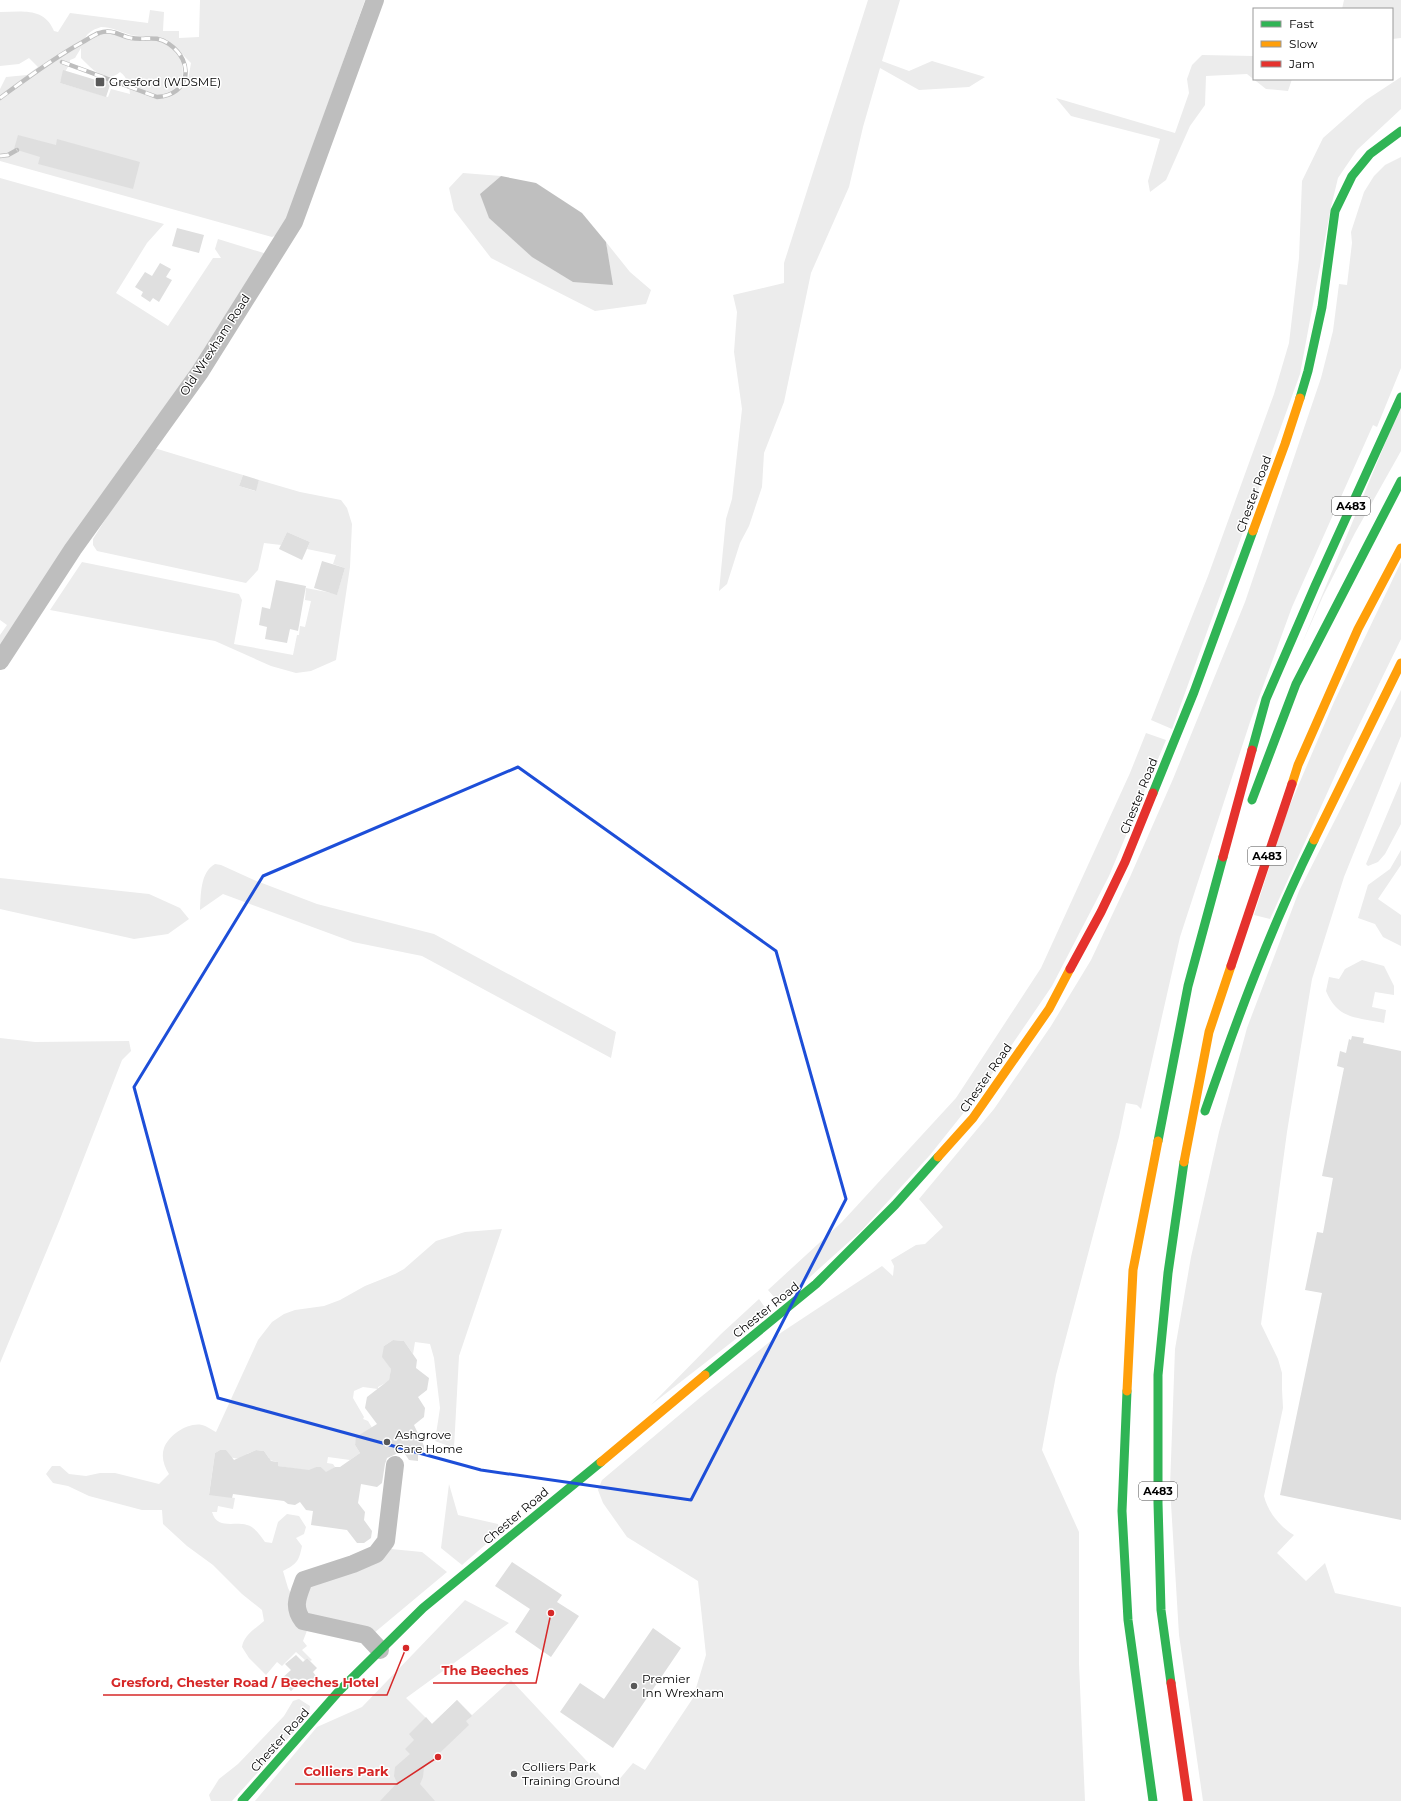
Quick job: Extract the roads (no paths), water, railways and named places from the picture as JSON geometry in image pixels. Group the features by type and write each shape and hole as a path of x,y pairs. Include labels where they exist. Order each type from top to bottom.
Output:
{"main road":[{"name":"Chester Road","path":"242,1801 339,1691 423,1608 816,1284 895,1205 973,1118 1049,1009 1101,912 1125,862 1194,692 1282,451 1308,371 1322,306 1335,211 1352,176 1370,154 1400,135"},
{"name":"A483","path":"1153,1801 1128,1620 1122,1512 1133,1270 1188,986 1209,914 1266,699 1315,586 1401,397"},
{"name":"A483","path":"1248,810 1296,684 1401,481"},
{"name":"A483","path":"1188,1801 1161,1610 1158,1503 1158,1375 1168,1273 1181,1180 1208,1032 1296,773 1358,630 1401,548"},
{"name":"A483","path":"1181,1180 1234,1026 1293,883 1401,663"},
{"name":"A483","path":"1209,914 1240,832"}],"street":[{"name":"Old Wrexham Road","path":"0,661 73,549 200,372 294,222 375,0"},
{"path":"380,1650 366,1636 303,1621 297,1614 296,1604 304,1580 359,1562 376,1554 386,1541 396,1465"}],"railway":[{"path":"0,98 39,69 94,35 108,31 136,39 155,38 164,41 177,51 183,60 185,76 182,84 176,90 168,95 157,97 62,62"},
{"path":"0,156 8,155 17,150"}],"place":[{"name":"Gresford (WDSME)","path":"100,82"},
{"name":"Ashgrove Care Home","path":"387,1442"},
{"name":"The Beeches","path":"551,1613"},
{"name":"Gresford, Chester Road / Beeches Hotel","path":"406,1648"},
{"name":"Premier Inn Wrexham","path":"634,1686"},
{"name":"Colliers Park","path":"438,1757"},
{"name":"Colliers Park Training Ground","path":"514,1774"}]}
